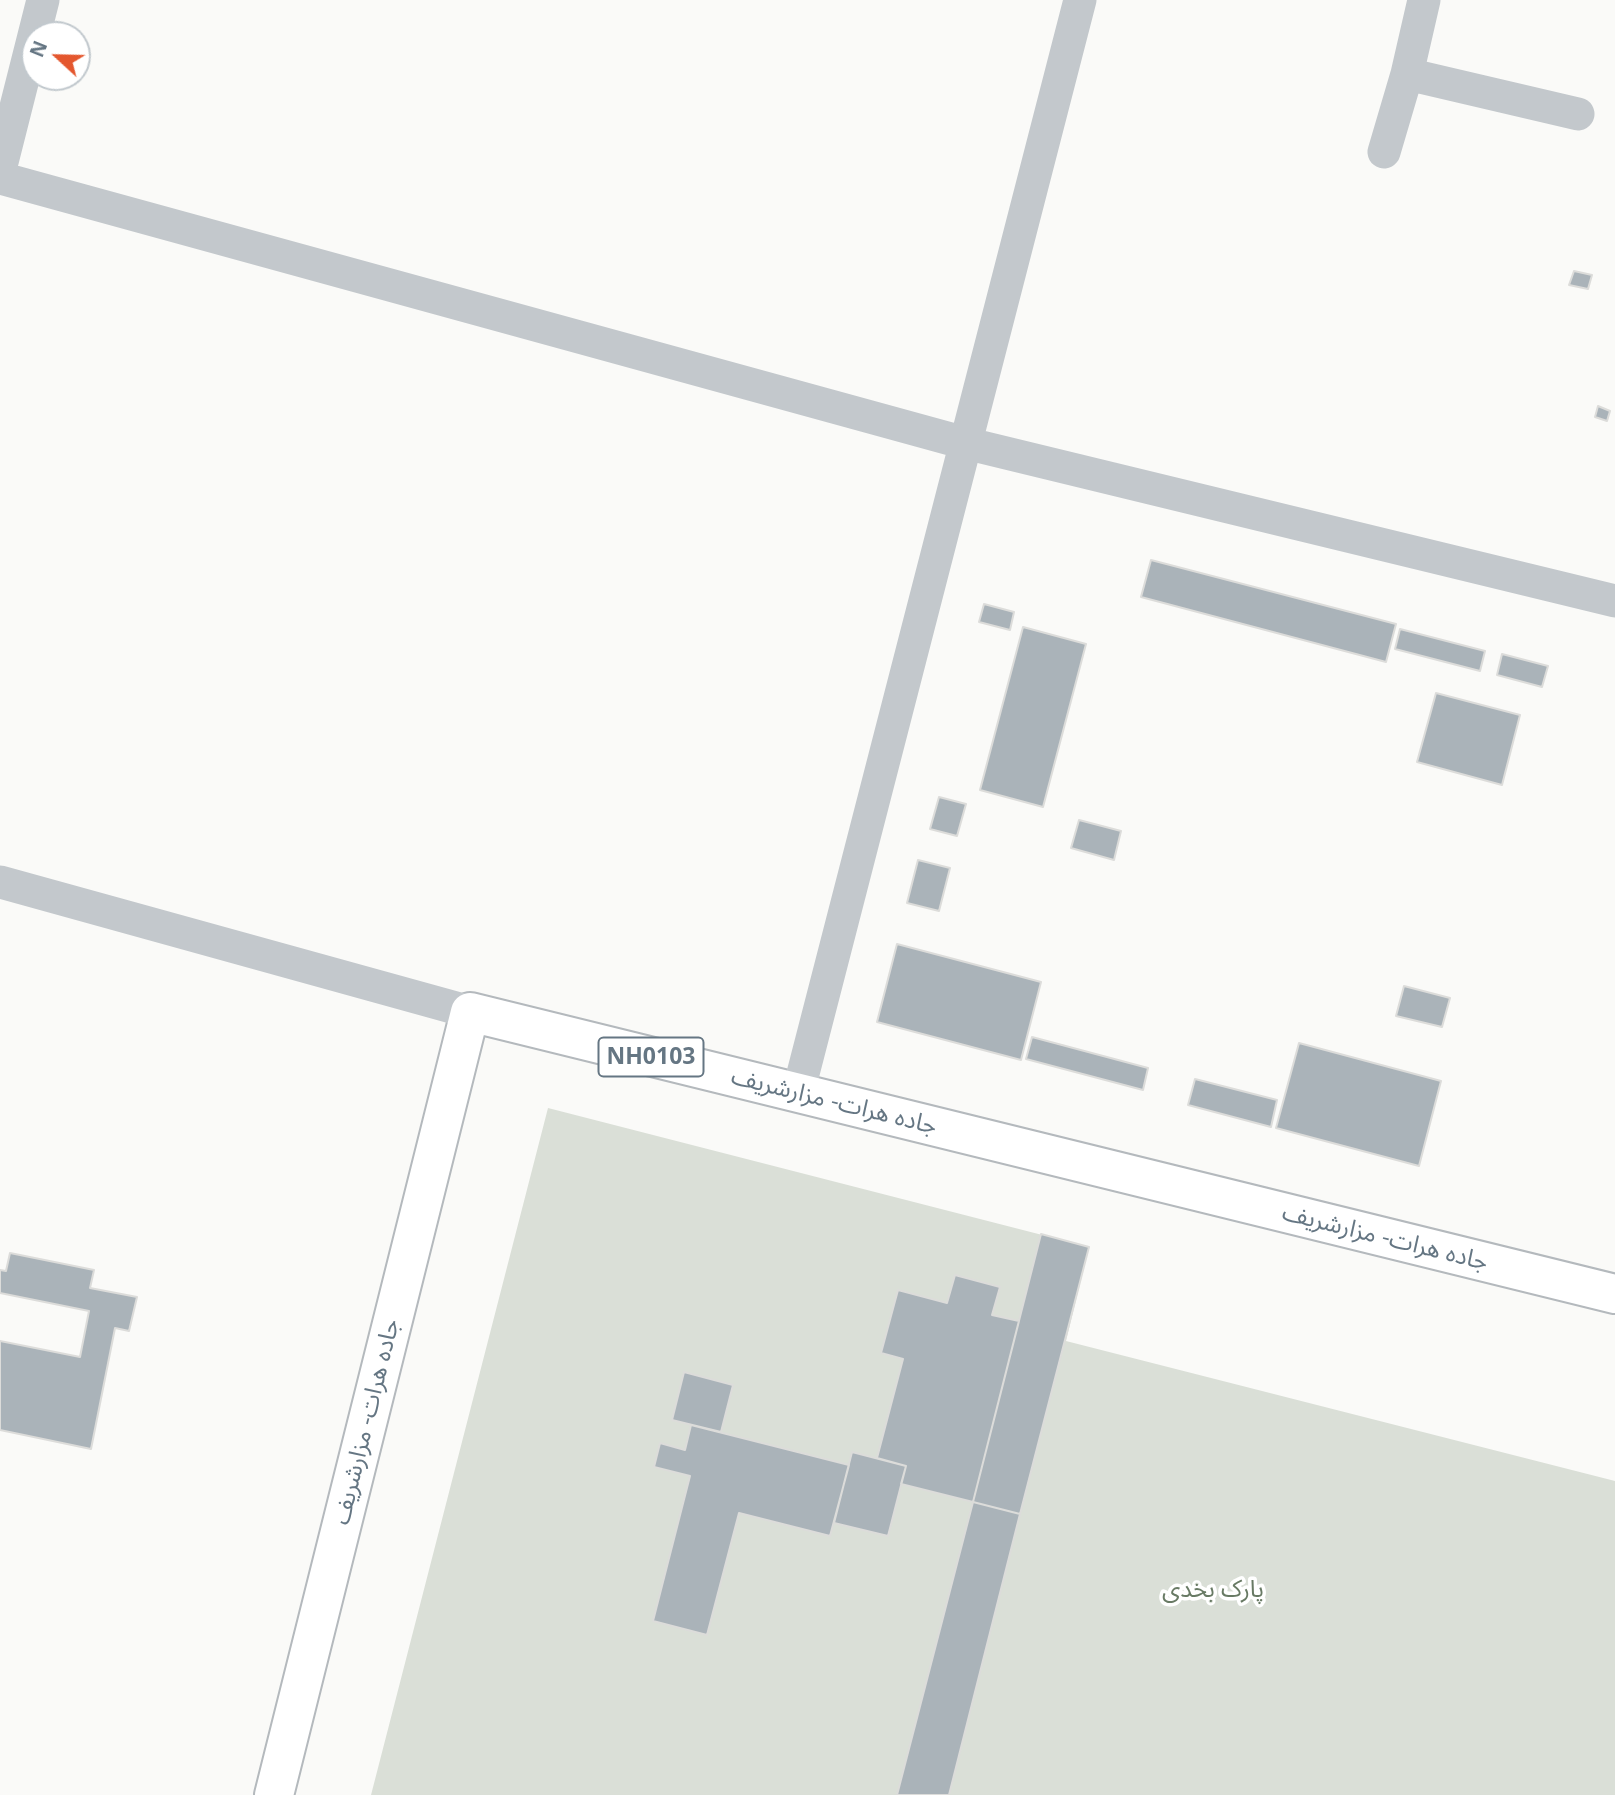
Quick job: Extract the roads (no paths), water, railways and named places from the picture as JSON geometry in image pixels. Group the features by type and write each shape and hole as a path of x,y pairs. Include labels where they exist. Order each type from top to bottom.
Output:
{"highway":[{"name":"جاده هرات- مزارشریف","path":"274,1795 470,1012 1615,1294"}],"street":[{"path":"0,170 43,0"},
{"path":"798,1093 1080,0"},
{"path":"1384,152 1407,74 1424,0"},
{"path":"1407,74 1578,114"},
{"path":"0,178 965,443 1615,601"},
{"path":"0,881 470,1012"}],"park label":[{"name":"پارک بخدی","path":"1213,1590"}]}
